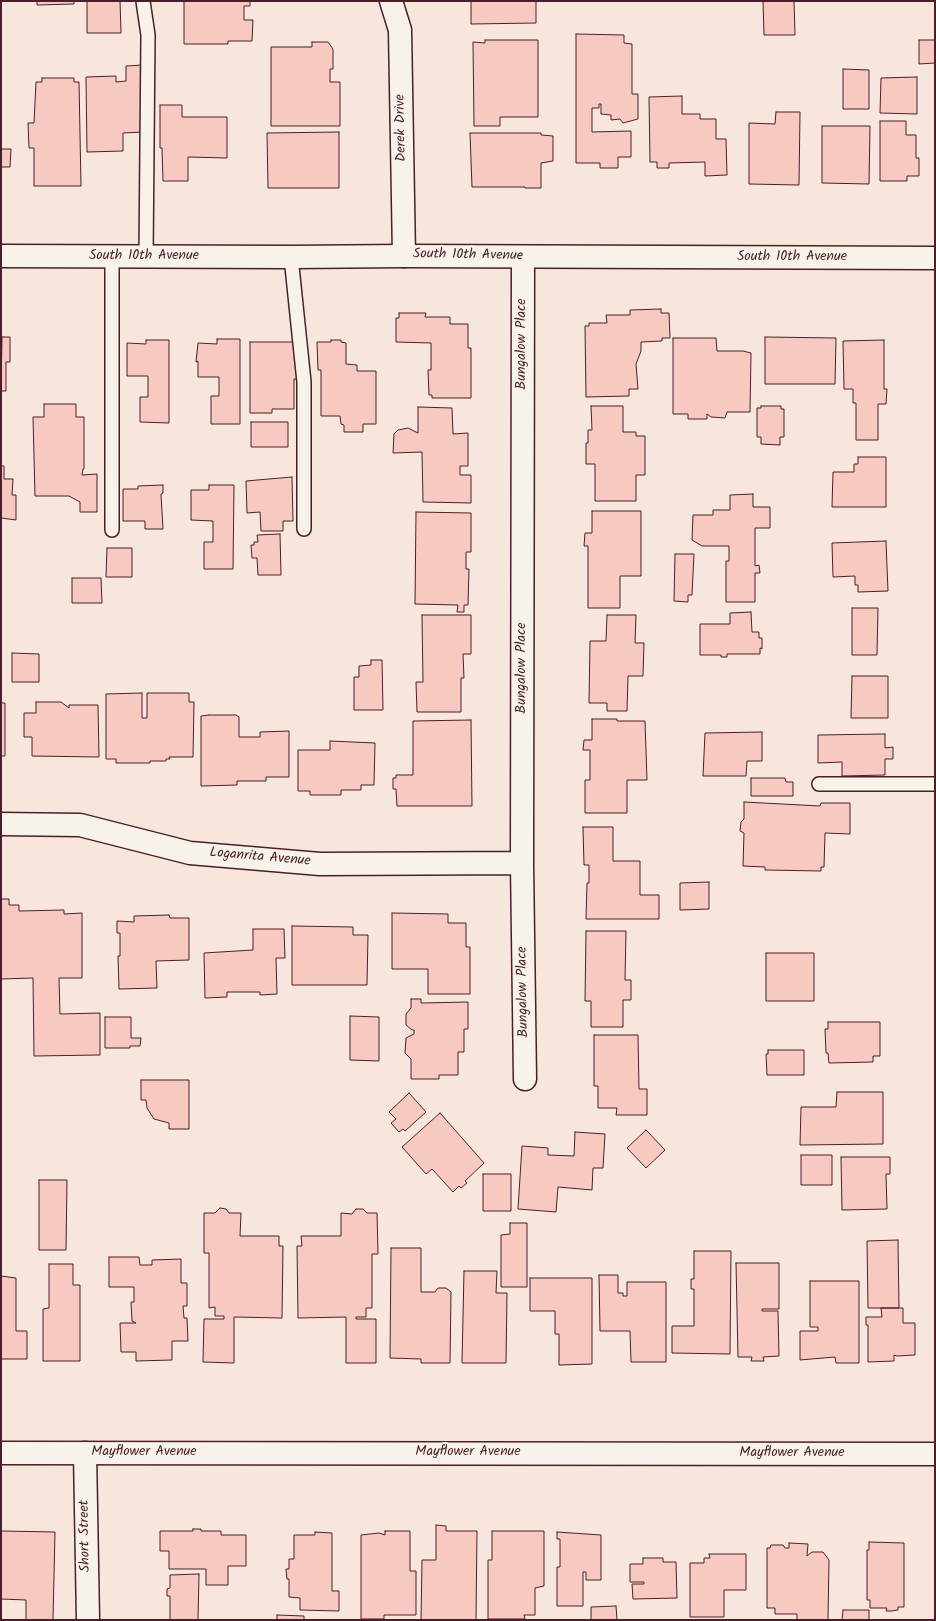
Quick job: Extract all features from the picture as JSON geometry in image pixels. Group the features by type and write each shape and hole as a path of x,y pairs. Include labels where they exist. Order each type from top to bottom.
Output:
{"street":[{"name":"Derek Drive","path":"392,1 400,30 404,256"},
{"name":"South 10th Avenue","path":"1,256 935,258"},
{"name":"Bungalow Place","path":"523,257 522,863 525,1078"},
{"name":"Loganrita Avenue","path":"1,824 80,825 190,853 320,864 522,863"},
{"name":"Mayflower Avenue","path":"1,1453 935,1454"},
{"name":"Short Street","path":"85,1453 88,1620"}],"lane":[{"path":"143,1 148,36 146,257"},
{"path":"112,256 112,530"},
{"path":"291,257 304,382 304,529"},
{"path":"820,784 935,784"}],"building":[{"path":"37,1 74,1 74,4 37,5"},
{"path":"87,1 120,1 121,33 87,33"},
{"path":"184,1 250,1 250,6 244,6 244,20 253,20 252,41 228,41 228,44 184,44"},
{"path":"471,1 536,1 536,23 471,24"},
{"path":"763,1 794,1 795,35 764,35"},
{"path":"576,34 624,35 624,43 632,44 632,94 638,94 638,119 623,123 620,119 611,120 611,115 601,114 601,104 599,104 599,108 592,108 592,132 631,131 631,157 618,157 618,168 600,168 600,163 576,163"},
{"path":"485,40 538,40 538,117 500,117 500,126 474,126 473,42 485,43"},
{"path":"919,40 935,40 935,63 919,64"},
{"path":"312,42 328,42 333,49 333,69 330,69 330,82 340,82 340,126 271,126 271,47 312,47"},
{"path":"143,65 143,132 123,133 123,151 87,152 86,77 116,76 116,82 126,81 126,66"},
{"path":"843,69 869,70 869,109 843,109"},
{"path":"917,77 917,114 880,113 881,78"},
{"path":"42,78 74,78 74,82 79,82 81,186 34,186 34,148 29,148 28,123 34,123 36,82 42,82"},
{"path":"682,96 682,114 700,114 700,119 716,119 716,139 726,139 727,175 705,176 705,162 669,163 669,168 657,168 657,162 650,162 649,97"},
{"path":"160,105 182,105 182,117 227,117 227,158 188,157 188,181 163,181 162,148 160,148"},
{"path":"776,112 800,112 799,185 749,184 749,123 775,124"},
{"path":"880,121 906,121 906,135 916,135 916,158 919,158 919,176 907,176 907,181 880,181"},
{"path":"822,126 870,126 869,184 822,183"},
{"path":"339,132 339,188 268,188 267,133"},
{"path":"470,133 541,133 541,135 553,136 553,161 541,163 541,188 472,187"},
{"path":"1,149 11,149 10,167 1,167"},
{"path":"661,309 661,313 669,313 670,338 662,338 662,341 641,342 641,351 636,364 638,389 629,389 629,396 586,397 585,326 589,326 589,323 607,323 606,315 630,315 630,310"},
{"path":"399,313 426,313 425,317 450,317 450,324 468,324 468,348 471,348 471,398 432,398 432,395 429,395 428,370 431,370 431,343 396,342 396,318 399,318"},
{"path":"2,337 10,337 10,362 6,362 6,391 1,391"},
{"path":"765,337 836,338 835,384 765,384"},
{"path":"673,338 716,338 717,351 743,351 751,353 750,412 727,412 725,418 711,417 707,414 707,419 688,419 688,414 673,414"},
{"path":"217,339 240,339 240,424 211,424 211,396 219,396 219,377 198,377 198,361 196,362 198,343 217,344"},
{"path":"146,340 169,340 169,423 140,422 140,397 148,397 148,376 127,376 127,343 146,344"},
{"path":"331,340 341,340 341,342 346,343 346,364 357,365 357,371 376,371 376,424 363,424 363,432 344,432 344,425 341,424 340,416 321,416 321,370 318,370 317,342 331,342"},
{"path":"884,340 884,389 887,389 886,404 878,404 878,440 856,440 856,403 853,403 853,389 844,389 843,341"},
{"path":"250,342 294,342 294,350 297,350 297,379 294,379 294,409 272,409 272,413 250,413"},
{"path":"44,404 76,404 76,417 84,417 84,469 82,475 97,474 97,512 80,512 80,502 69,496 35,496 33,417 44,417"},
{"path":"591,406 623,406 623,432 636,432 636,436 645,436 645,475 636,475 636,501 595,501 595,464 586,464 586,443 588,443 588,430 592,430"},
{"path":"761,406 781,406 781,409 784,409 784,437 780,437 780,445 761,444 761,437 757,437 757,408 761,408"},
{"path":"418,407 452,408 453,434 468,433 468,466 460,466 460,475 471,475 471,503 423,502 422,452 393,453 394,434 398,430 408,428 418,433"},
{"path":"251,422 288,422 288,447 251,447"},
{"path":"858,457 886,457 886,507 832,507 833,472 854,472 854,464 858,464"},
{"path":"1,466 4,466 4,479 13,479 12,495 16,495 16,520 1,518"},
{"path":"292,477 293,521 283,521 283,531 261,531 260,512 247,513 246,481"},
{"path":"163,485 163,493 161,494 163,529 145,529 145,521 123,521 123,489 138,489 138,486"},
{"path":"209,485 234,485 233,569 204,569 204,542 213,542 213,521 191,520 191,490 209,490"},
{"path":"753,494 753,507 770,507 770,528 755,528 755,566 759,565 760,573 755,573 755,602 726,602 726,561 729,561 729,546 702,546 692,540 693,515 713,515 713,510 730,510 730,495"},
{"path":"592,511 641,511 641,576 620,576 620,608 588,608 588,546 584,546 585,533 592,533"},
{"path":"416,512 471,513 471,552 466,552 466,569 469,569 468,605 464,605 464,612 457,612 458,605 415,604"},
{"path":"280,534 281,575 258,575 257,558 252,558 251,545 254,545 254,542 258,542 257,535"},
{"path":"886,541 888,591 858,592 858,585 855,585 855,576 833,577 832,543"},
{"path":"107,548 132,548 132,577 106,577"},
{"path":"675,554 694,554 692,595 688,595 688,602 674,601"},
{"path":"72,578 101,578 102,603 72,603"},
{"path":"852,608 878,608 877,655 852,655"},
{"path":"751,612 752,632 759,632 759,638 762,638 762,649 760,648 760,654 727,654 727,657 721,657 721,655 700,655 700,624 730,624 730,613"},
{"path":"422,615 471,615 471,654 463,654 464,678 461,678 461,712 417,712 416,682 423,682"},
{"path":"607,615 636,615 635,643 644,643 643,676 628,676 627,711 607,711 607,703 589,703 590,641 606,641"},
{"path":"12,653 39,654 39,682 12,682"},
{"path":"371,660 382,660 383,710 354,710 354,677 359,677 359,666 371,665"},
{"path":"852,676 888,676 888,718 851,718"},
{"path":"142,693 142,718 147,718 147,693 189,693 189,702 194,702 193,757 169,757 170,759 166,759 166,761 150,761 150,763 116,763 116,759 106,759 106,694"},
{"path":"36,702 61,702 69,708 69,705 98,705 99,757 32,756 32,737 24,737 24,713 36,713"},
{"path":"1,703 5,703 5,756 1,756"},
{"path":"236,715 239,717 239,737 260,737 260,732 289,731 289,777 266,777 266,781 237,781 237,785 201,786 201,716"},
{"path":"592,719 645,721 647,780 627,780 627,813 585,813 585,780 590,780 590,750 583,750 584,740 592,740"},
{"path":"471,720 472,806 397,806 396,789 393,789 393,778 396,778 396,775 413,775 413,721"},
{"path":"762,732 762,761 747,761 746,776 703,776 705,733"},
{"path":"885,734 885,748 893,747 893,759 885,759 885,775 842,776 842,762 818,763 818,735"},
{"path":"330,741 375,743 374,785 361,785 361,790 341,790 341,795 310,795 310,791 298,791 298,750 330,750"},
{"path":"751,778 785,778 786,782 793,782 793,796 751,796"},
{"path":"744,802 820,806 821,803 850,803 850,834 825,833 824,867 821,867 821,871 765,870 765,867 743,866 744,833 740,831 741,822 744,819"},
{"path":"583,827 613,827 613,861 640,861 640,895 659,895 659,919 586,919 589,865 584,865"},
{"path":"709,882 709,909 680,910 680,883"},
{"path":"1,899 9,899 9,905 19,905 19,911 64,910 64,914 82,913 82,978 59,978 60,1014 100,1013 100,1055 34,1056 33,978 1,979"},
{"path":"392,913 448,914 448,923 466,923 466,947 470,947 470,994 428,994 428,969 392,969"},
{"path":"169,915 170,918 189,918 189,960 156,961 157,988 119,989 118,956 120,956 120,933 117,933 117,921 134,922 134,916"},
{"path":"292,926 353,927 353,935 368,935 367,985 292,985"},
{"path":"253,929 284,929 285,958 276,958 277,994 260,995 260,992 227,992 227,997 205,998 204,953 253,950"},
{"path":"586,931 626,931 625,980 631,980 631,1000 623,1000 623,1027 591,1027 591,1001 585,1001"},
{"path":"766,953 814,953 814,1001 766,1001"},
{"path":"411,999 421,999 421,1003 468,1002 468,1029 464,1029 464,1052 458,1052 458,1075 439,1075 439,1079 411,1079 411,1059 405,1053 406,1038 414,1034 414,1030 406,1025 406,1014 411,1008"},
{"path":"350,1016 379,1017 379,1061 350,1060"},
{"path":"105,1017 131,1017 131,1038 141,1038 140,1046 130,1046 130,1048 105,1048"},
{"path":"828,1022 880,1022 880,1056 873,1056 873,1062 829,1063 828,1053 826,1053 825,1029 828,1029"},
{"path":"594,1035 638,1035 639,1089 647,1089 647,1115 616,1115 617,1108 598,1108 598,1086 594,1086"},
{"path":"768,1050 804,1050 804,1075 767,1075 766,1054 768,1054"},
{"path":"141,1080 189,1080 189,1129 169,1129 169,1123 154,1119 147,1108 146,1100 141,1100"},
{"path":"837,1092 883,1092 883,1144 800,1145 801,1107 836,1107"},
{"path":"409,1093 426,1112 405,1131 403,1129 399,1132 391,1123 396,1119 389,1112"},
{"path":"440,1113 484,1163 465,1181 467,1183 461,1188 459,1186 453,1192 432,1169 426,1174 402,1147"},
{"path":"646,1130 665,1150 646,1168 627,1148"},
{"path":"575,1132 605,1134 603,1168 593,1168 592,1190 558,1187 556,1212 518,1209 522,1146 548,1148 548,1155 574,1156"},
{"path":"801,1155 832,1155 832,1185 801,1185"},
{"path":"841,1157 890,1157 890,1174 886,1174 887,1209 842,1210"},
{"path":"483,1174 511,1174 511,1211 483,1211"},
{"path":"39,1180 67,1180 66,1250 39,1250"},
{"path":"220,1208 226,1209 229,1213 241,1213 240,1236 279,1236 279,1246 283,1246 282,1318 234,1317 234,1363 203,1362 204,1319 224,1319 224,1316 215,1316 215,1307 209,1308 209,1253 204,1253 204,1213 215,1213"},
{"path":"356,1209 363,1209 367,1213 377,1213 378,1254 372,1254 372,1308 366,1308 366,1317 356,1317 356,1319 376,1319 376,1363 346,1363 346,1317 298,1318 297,1246 302,1246 301,1236 341,1236 341,1213 352,1214"},
{"path":"510,1223 527,1223 527,1287 501,1287 501,1235 510,1234"},
{"path":"898,1240 899,1308 868,1308 867,1241"},
{"path":"391,1248 421,1248 421,1292 435,1292 438,1288 446,1288 451,1292 450,1363 421,1363 421,1359 390,1358"},
{"path":"694,1251 731,1251 730,1354 672,1353 672,1326 694,1326 694,1289 691,1289 691,1279 694,1279"},
{"path":"109,1257 139,1257 140,1265 152,1265 152,1260 181,1259 181,1283 187,1283 187,1306 183,1306 184,1318 187,1318 188,1341 172,1341 172,1360 136,1361 136,1352 121,1352 120,1323 136,1323 132,1321 131,1302 134,1302 134,1287 109,1287"},
{"path":"736,1263 779,1263 779,1309 762,1309 762,1311 778,1311 779,1356 763,1357 764,1361 751,1361 752,1357 738,1357"},
{"path":"49,1264 73,1264 73,1285 80,1285 80,1361 43,1361 43,1309 49,1308"},
{"path":"464,1271 497,1271 496,1293 507,1293 506,1363 462,1363"},
{"path":"599,1275 618,1275 618,1293 623,1293 623,1296 627,1296 627,1282 666,1282 666,1362 631,1362 630,1331 600,1331"},
{"path":"1,1276 16,1278 16,1331 27,1331 27,1359 1,1359"},
{"path":"530,1278 592,1278 592,1364 559,1365 559,1334 555,1334 555,1311 530,1311"},
{"path":"810,1281 859,1281 859,1363 836,1363 835,1357 800,1360 800,1331 818,1331 818,1327 810,1327"},
{"path":"881,1308 903,1308 903,1323 915,1323 915,1355 894,1355 894,1361 868,1362 868,1325 866,1325 866,1317 882,1317"},
{"path":"436,1525 446,1526 446,1531 477,1531 476,1620 421,1620 422,1560 436,1560"},
{"path":"193,1529 201,1529 201,1531 221,1531 221,1535 246,1535 246,1566 228,1566 228,1585 206,1585 206,1569 169,1569 169,1551 160,1551 160,1531 193,1531"},
{"path":"1,1531 55,1532 53,1620 26,1620 26,1600 1,1599"},
{"path":"385,1531 410,1531 410,1571 416,1571 416,1615 384,1615 384,1619 361,1619 361,1535 379,1533 385,1535"},
{"path":"492,1531 544,1531 544,1586 535,1588 535,1615 524,1615 525,1619 488,1619 488,1560 492,1560"},
{"path":"315,1532 332,1533 332,1591 339,1591 339,1611 300,1610 300,1598 289,1597 289,1579 287,1579 286,1569 289,1569 289,1559 294,1559 294,1535 315,1535"},
{"path":"557,1532 601,1535 601,1580 586,1580 586,1572 583,1572 583,1606 557,1606 557,1567 560,1567 560,1539 557,1539"},
{"path":"869,1542 904,1543 904,1607 898,1607 898,1610 886,1611 887,1608 870,1608 870,1600 867,1600 867,1550 869,1550"},
{"path":"789,1543 808,1544 807,1556 812,1552 823,1552 829,1560 828,1620 797,1620 797,1614 775,1614 775,1608 767,1608 767,1548 770,1548 771,1545 783,1545 785,1548 789,1548"},
{"path":"709,1554 746,1554 746,1590 724,1590 724,1617 690,1617 690,1563 704,1563 704,1558 710,1558"},
{"path":"643,1558 663,1558 663,1562 676,1562 677,1598 633,1599 632,1584 644,1584 644,1582 630,1582 630,1564 643,1564"},
{"path":"199,1574 198,1620 170,1620 170,1596 167,1596 167,1589 170,1588 170,1575"},
{"path":"616,1606 617,1620 591,1620 591,1607"},
{"path":"843,1610 869,1610 869,1620 842,1620"},
{"path":"277,1615 304,1616 304,1620 277,1620"}]}
